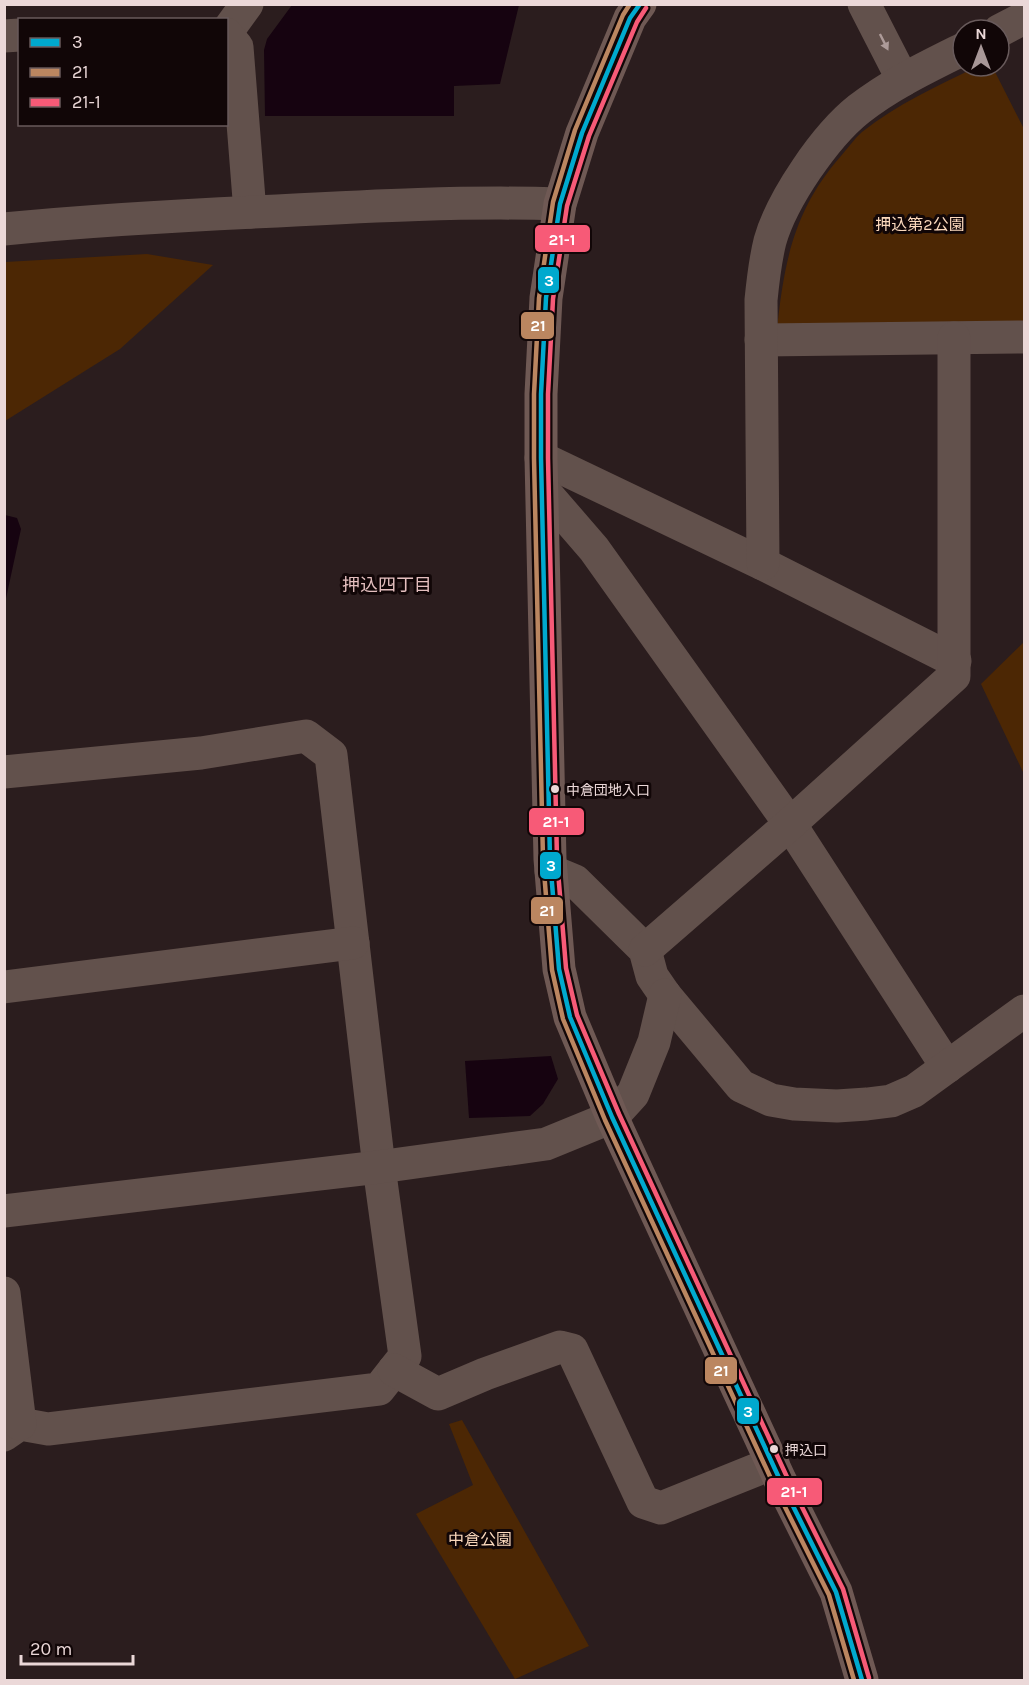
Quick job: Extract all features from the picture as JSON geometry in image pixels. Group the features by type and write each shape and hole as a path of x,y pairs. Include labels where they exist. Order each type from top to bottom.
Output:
{"main road":[{"path":"640,4 630,18 582,133 560,204 546,298 540,394 551,871 559,969 570,1017 612,1118 772,1463 836,1592 862,1680"}],"street":[{"path":"228,31 247,4"},
{"path":"864,4 903,80"},
{"path":"228,36 237,47 250,212"},
{"path":"763,564 761,300 764,266 771,239 786,203 834,131 860,109 903,80 951,55"},
{"path":"4,229 78,221 395,205 507,202 560,204"},
{"path":"761,340 1024,337"},
{"path":"645,950 954,676 954,338"},
{"path":"542,474 763,564 955,661"},
{"path":"542,474 789,824 947,1067"},
{"path":"4,772 201,753 306,736 331,755 379,1167 405,1356 379,1389 48,1429 12,1430 4,1293"},
{"path":"551,871 574,881 645,950 652,976 665,995 741,1086 771,1100 794,1104 837,1106 891,1101 914,1091 1024,1011"},
{"path":"4,987 353,944"},
{"path":"4,1211 379,1167 546,1144 612,1118 633,1094 654,1042 665,995"},
{"path":"394,1370 438,1394 560,1347 572,1350 643,1502 661,1508 772,1463"}],"green space":[{"name":"押込第2公園","path":"954,78 998,78 1024,129 1024,327 777,330 788,259 802,216 812,196 825,176 862,132 918,96"},
{"path":"147,254 213,265 120,349 5,421 5,262"},
{"path":"1024,642 1024,774 981,684"},
{"name":"中倉公園","path":"462,1420 589,1646 515,1679 416,1514 473,1485 449,1424"}],"shaded area":[{"path":"292,5 519,5 500,84 454,86 454,116 265,116 264,50 267,39"},
{"path":"5,515 17,518 21,529 5,603"},
{"path":"551,1056 558,1079 543,1104 530,1116 469,1118 465,1061"}],"transit line":[{"name":"21","path":"630,4 623,15 575,130 553,202 539,298 534,394 534,458 543,859 552,970 563,1019 605,1120 773,1483 829,1595 854,1680"},
{"name":"3","path":"640,4 630,18 582,133 560,204 546,298 541,394 541,458 550,859 559,969 570,1017 612,1117 780,1480 836,1592 862,1680"},
{"name":"21-1","path":"646,8 637,22 589,136 567,206 553,299 548,394 548,458 557,859 566,968 577,1015 619,1114 787,1477 843,1589 869,1678"}],"place":[{"name":"中倉団地入口","path":"555,789"},
{"name":"押込口","path":"774,1449"}],"district":[{"name":"押込四丁目","path":"387,585"}]}
